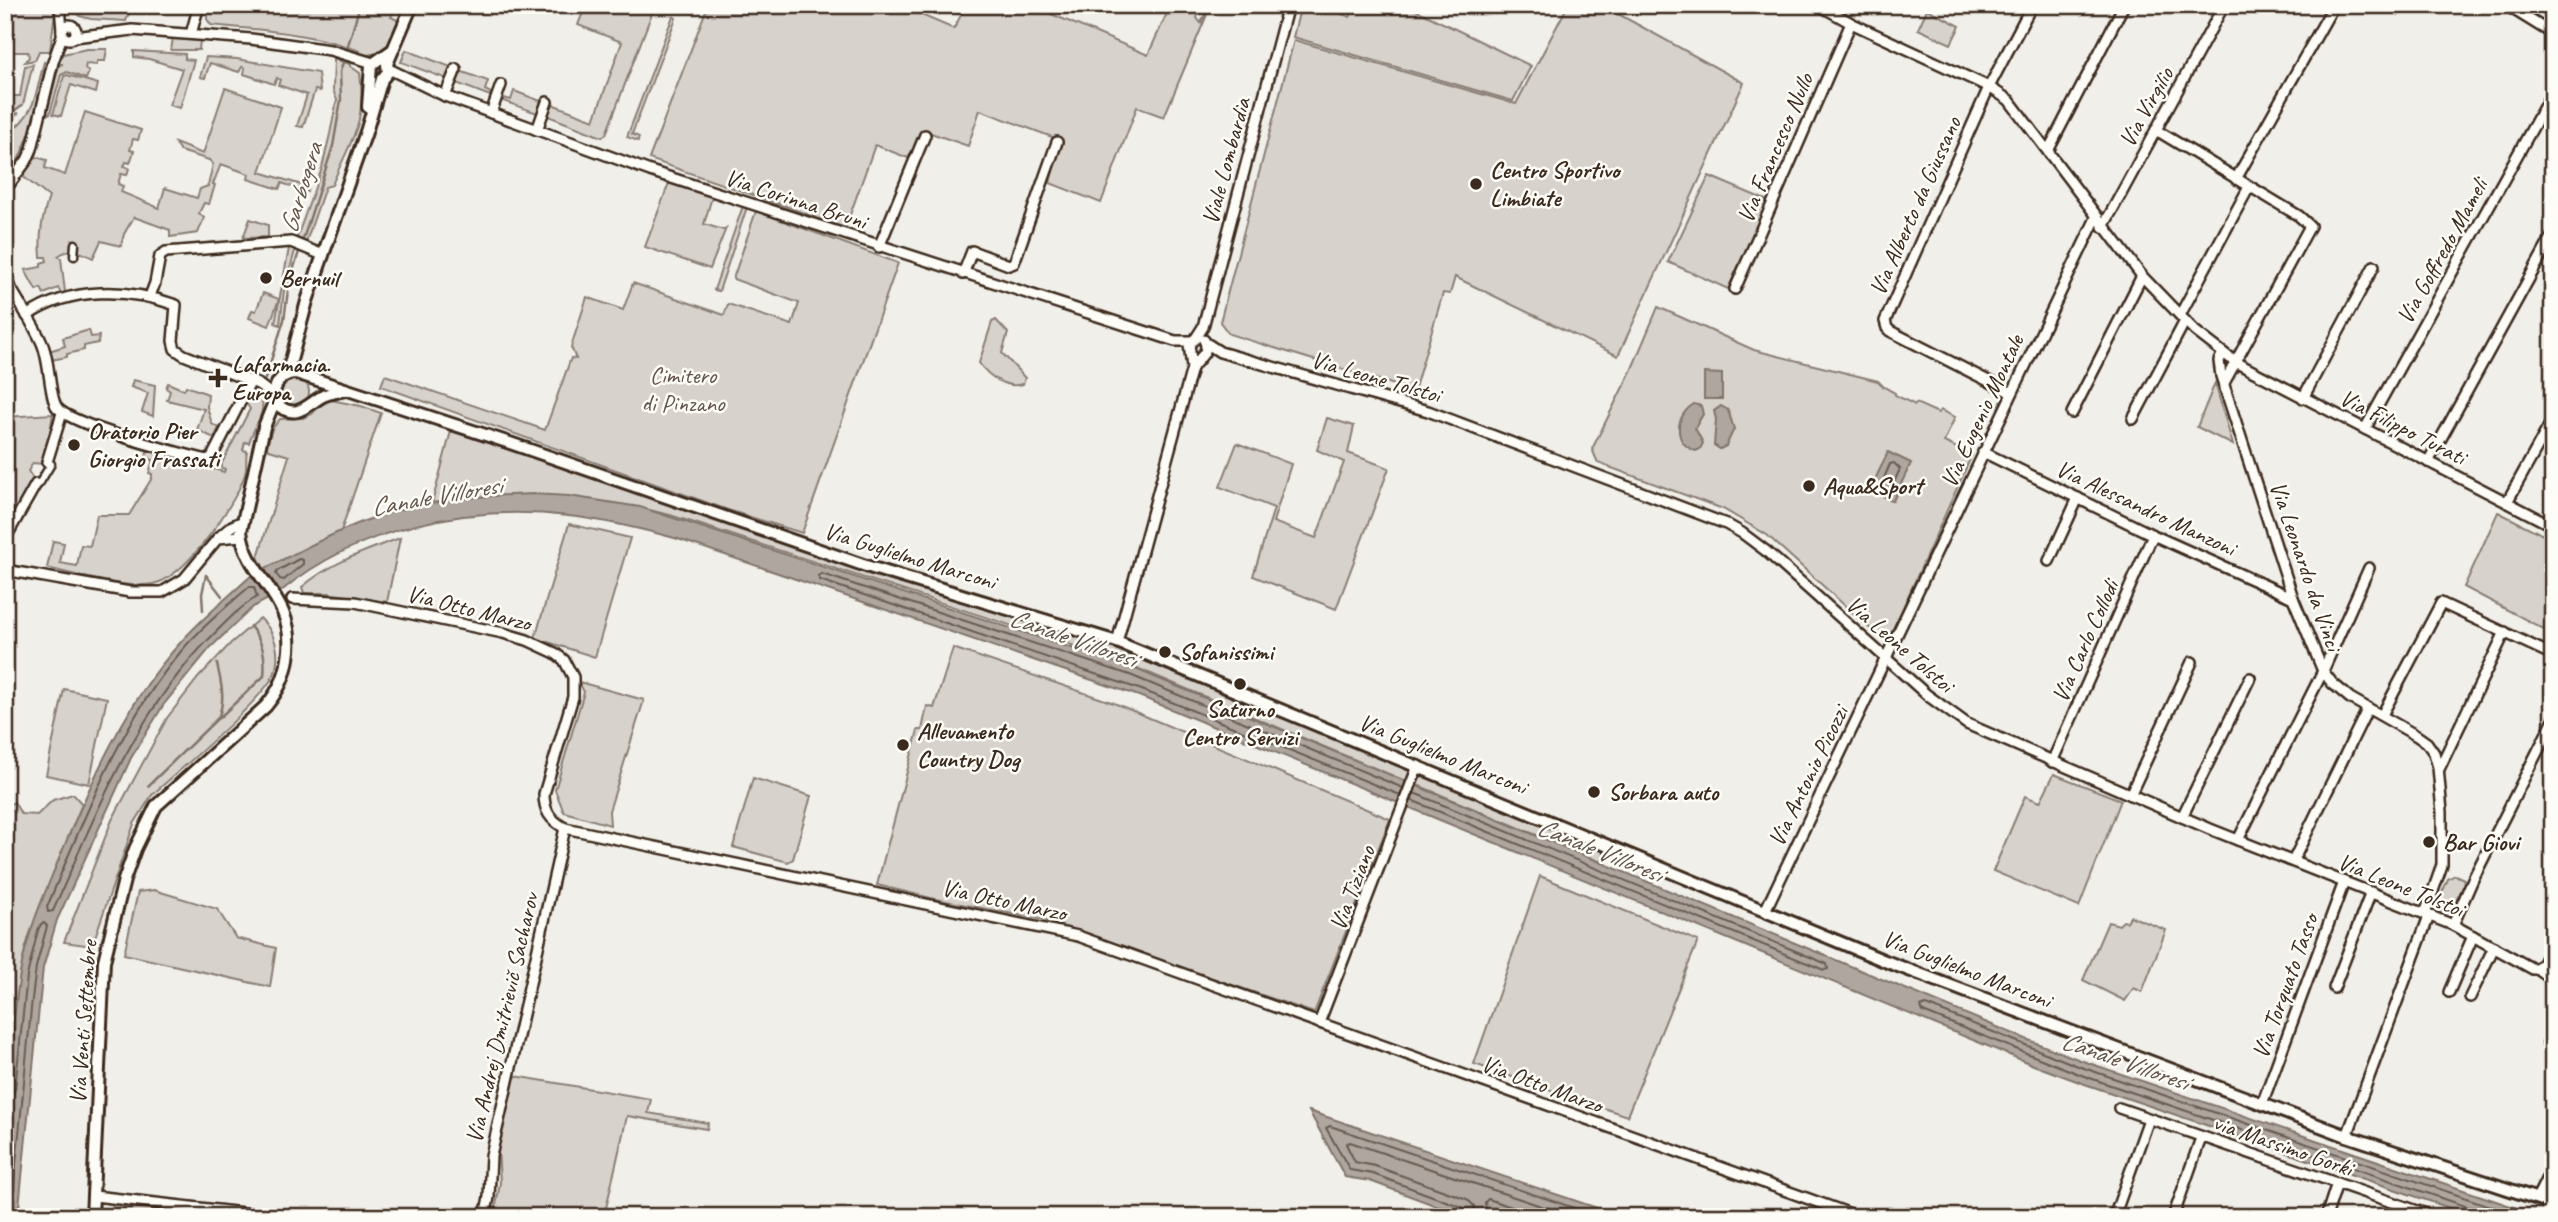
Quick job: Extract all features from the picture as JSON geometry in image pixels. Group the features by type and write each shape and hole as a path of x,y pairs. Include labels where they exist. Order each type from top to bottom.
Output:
{"street":[{"path":"275,398 366,132 380,70 396,47 412,5"},
{"name":"Viale Lombardia","path":"1196,344 1203,327 1287,5"},
{"path":"1819,5 1851,23 1989,88 2017,107 2096,218 2142,276 2183,318 2235,362"},
{"path":"1989,88 2032,5"},
{"path":"2049,149 2124,5"},
{"name":"Via Virgilio","path":"2103,227 2224,5"},
{"path":"2236,179 2334,5"},
{"path":"2506,5 2553,34"},
{"path":"191,34 199,6"},
{"path":"199,6 197,20 203,35"},
{"path":"5,190 32,149 53,62 68,33 60,9"},
{"name":"Via Francesco Nullo","path":"1735,289 1851,23"},
{"name":"Via Corinna Bruni","path":"68,33 132,30 334,50 445,96 614,158 963,274 1175,341 1196,344 1197,356 1203,354"},
{"path":"445,96 456,69"},
{"path":"491,113 501,85"},
{"name":"Via Alberto da Giussano","path":"1989,88 1885,325 1890,331 2011,392"},
{"name":"Via Goffredo Mameli","path":"2365,429 2553,91"},
{"path":"537,130 547,102"},
{"path":"2156,130 2299,216 2310,226 2224,383"},
{"path":"879,247 925,135"},
{"path":"963,274 972,251 1009,265 1014,263 1057,142"},
{"path":"2133,419 2249,187"},
{"name":"Via Eugenio Montale","path":"1886,659 2096,218"},
{"path":"2428,462 2553,235"},
{"path":"150,296 160,256 166,252 291,242 323,255"},
{"path":"74,256 75,244"},
{"path":"2303,398 2374,266"},
{"path":"2072,412 2142,276"},
{"path":"5,277 43,345 55,405 62,413 113,434 209,459 254,383"},
{"path":"27,316 53,303 91,293 150,296 176,305 173,341 175,349 184,355 254,383 269,386 282,378 306,377"},
{"path":"1117,642 1192,368 1196,344"},
{"name":"Via Leone Tolstoi","path":"1196,344 1428,411 1726,524 1766,551 1927,695 1967,724 2182,817 2453,926 2553,979"},
{"path":"294,345 296,364 306,377 313,394 308,407"},
{"name":"Via Leone Tolstoi","path":"1203,354 1220,352"},
{"name":"Via Leonardo da Vinci","path":"2222,353 2219,369 2292,598 2323,671 2340,691 2427,743 2434,752"},
{"path":"1192,368 1203,354"},
{"name":"Via Filippo Turati","path":"2235,362 2552,525"},
{"name":"Via Guglielmo Marconi","path":"306,377 510,443 866,566 1117,642 1898,965 2347,1136 2553,1204"},
{"path":"254,383 275,398 286,411"},
{"path":"264,427 277,414 301,411 324,395 345,390"},
{"name":"Via Venti Settembre","path":"92,1217 104,961 120,893 135,849 156,806 266,706 280,686 288,665 290,637 286,614 258,571 241,536 241,522 264,427 275,398"},
{"path":"5,539 49,463 62,413"},
{"path":"2507,502 2553,419"},
{"name":"Via Alessandro Manzoni","path":"1983,452 2153,535 2292,598"},
{"path":"2049,561 2078,498"},
{"path":"5,570 130,592 162,592 184,579 218,538 241,522"},
{"name":"Via Carlo Collodi","path":"2052,762 2153,535"},
{"path":"218,538 241,536"},
{"path":"2238,840 2323,671 2369,568"},
{"name":"Via Otto Marzo","path":"292,599 355,602 503,633 527,640 564,660 573,677 573,697 544,793 544,805 548,815 565,828 1062,932 1859,1217"},
{"path":"2382,715 2441,603 2553,655"},
{"path":"2438,770 2505,632"},
{"name":"Via Antonio Picozzi","path":"1765,911 1886,659"},
{"path":"2130,795 2192,662"},
{"path":"2182,817 2249,678"},
{"path":"2294,861 2368,708"},
{"path":"2453,926 2473,879 2553,721"},
{"path":"2347,1136 2427,915 2442,865 2442,812 2434,752 2447,752"},
{"name":"Via Tiziano","path":"1319,1023 1418,766"},
{"name":"Via Andrej Dmitrievič Sacharov","path":"485,1217 491,1156 565,828"},
{"name":"Via Torquato Tasso","path":"2262,1104 2344,881"},
{"path":"2334,988 2371,892"},
{"path":"2449,992 2473,936"},
{"path":"2537,969 2553,944"},
{"path":"2470,997 2494,947"},
{"path":"2548,1043 2553,1033"},
{"name":"via Massimo Gorki","path":"2119,1108 2337,1183 2416,1214 2435,1217"},
{"path":"2114,1217 2149,1119"},
{"path":"2173,1217 2201,1138"},
{"path":"2537,1198 2553,1166"},
{"path":"2326,1217 2337,1183"},
{"path":"94,1196 280,1217"}],"green space":[{"path":"5,5 56,5 50,51 39,51 35,60 25,62 29,57 28,52 5,52"},
{"path":"73,5 132,5 126,21 79,16"},
{"path":"208,5 396,5 391,17 400,21 386,50 368,55 306,36 211,25 207,19"},
{"path":"586,5 655,5 606,134 602,137 548,116 552,104 594,120 622,42 578,25"},
{"path":"708,5 718,9 720,5 898,5 954,29 966,5 1030,5 1148,55 1168,11 1158,5 1202,5 1197,18 1201,23 1211,5 1164,117 1137,107 1101,203 1050,183 1060,140 980,110 968,146 925,131 908,158 875,145 845,229 649,159"},
{"path":"1301,5 1318,5 1350,17 1356,5 1406,5 1531,66 1513,101 1293,37"},
{"name":"Centro Sportivo Limbiate","path":"1568,5 1602,5 1744,83 1618,356 1455,277 1450,294 1443,293 1414,391 1229,334 1220,322 1294,40 1516,104"},
{"path":"1927,9 1960,26 1951,44 1918,29"},
{"path":"673,16 676,18 632,134 639,137 638,141 627,137"},
{"path":"173,38 200,40 199,50 171,50"},
{"path":"87,49 107,49 105,61 97,61 97,65 86,64 85,69 89,72 86,79 67,72 61,75 50,114 47,113 59,65 63,64 58,64 63,54"},
{"path":"406,50 451,67 447,79 401,62"},
{"path":"134,51 185,54 185,59 194,60 180,108 169,105 182,69 134,57"},
{"path":"206,57 237,59 318,73 320,91 315,90 303,127 297,126 307,95 278,85 280,80 277,78 274,84 244,74 245,68 242,67 239,72 210,63 205,78 200,77"},
{"path":"334,59 350,64 360,73 361,106 351,143 332,185 325,187 306,242 297,237 322,168 330,134 337,100 333,90"},
{"path":"44,62 46,63 40,94 32,124 22,153 5,180 7,134 30,111"},
{"path":"33,64 23,105 13,114 19,113 5,123 5,96 20,96 25,66"},
{"path":"460,71 488,81 485,90 491,93 490,96 456,83"},
{"path":"64,76 98,84 96,93 71,85 61,116 53,114"},
{"path":"225,88 281,107 260,172 308,187 307,192 282,183 279,189 248,179 249,174 221,164 209,204 204,203 199,213 204,218 198,233 170,237 170,230 134,217 124,234 121,246 101,241 93,258 76,251 58,256 61,258 65,292 62,295 58,288 44,294 41,288 36,290 25,270 41,267 41,263 47,261 46,257 41,257 40,241 49,197 21,175 34,153 37,152 36,157 47,160 45,168 65,175 85,112 141,130 138,140 133,139 130,150 134,151 130,163 126,162 124,166 129,168 127,175 121,174 118,184 123,186 121,192 159,208 165,188 197,198 200,189 208,186 213,164 209,160 180,151 175,143 203,154"},
{"path":"514,91 541,101 537,113 503,101 504,98 511,100"},
{"path":"1709,176 1768,201 1728,289 1668,262"},
{"path":"669,183 712,197 704,224 723,230 726,228 710,269 645,247"},
{"path":"743,206 747,207 719,291 714,290"},
{"name":"Cimitero di Pinzano","path":"756,211 898,263 802,533 728,510 381,386 385,375 545,430 571,358 576,359 571,347 587,297 623,310 633,283 724,315 728,304 792,325 799,303 733,279"},
{"path":"250,219 268,225 268,237 243,238"},
{"path":"296,247 284,291 280,325 275,323 289,248"},
{"path":"263,293 279,299 269,326 249,318 252,310 256,311"},
{"name":"Aqua&Sport","path":"1658,307 1754,350 1878,381 1895,395 1915,405 1916,403 1938,413 1940,410 1955,417 1944,442 1972,455 1891,634 1876,634 1767,535 1723,509 1598,463 1592,449 1631,371"},
{"path":"996,320 1008,333 1002,353 1025,378 1023,384 1010,385 998,381 979,363 992,322"},
{"path":"89,330 91,337 99,336 98,343 84,346 84,350 67,354 67,357 51,360 49,351 65,346 63,338"},
{"path":"295,378 305,382 309,392 305,402 295,406 285,402 281,392 285,382"},
{"path":"133,380 155,385 153,416 142,412 148,393 131,387"},
{"path":"168,383 184,390 186,386 208,394 207,407 212,424 219,428 214,438 197,430 204,409 167,400 170,391 166,388"},
{"path":"2215,383 2233,445 2197,427"},
{"path":"252,392 261,396 262,409 249,443 245,442 243,450 247,451 246,470 239,490 207,539 179,569 166,579 153,584 128,585 47,568 53,541 64,543 60,563 77,566 81,545 90,546 97,515 129,515 152,478 149,473 153,460 146,457 148,449 224,472 225,469 220,467 250,409 246,403"},
{"path":"326,399 381,413 341,531 264,569 258,557 289,456 266,449 272,429 280,419 303,418 312,414"},
{"path":"53,414 42,464 33,463 28,471 34,480 5,530 5,417"},
{"path":"1327,418 1354,426 1348,453 1389,468 1336,609 1253,576 1274,508 1220,487 1237,443 1291,464 1273,522 1316,538 1344,462 1317,450"},
{"path":"451,431 1104,643 1413,768 1410,783 1118,660 670,515 609,502 551,496 493,496 432,503"},
{"path":"2498,512 2553,540 2553,634 2464,587"},
{"path":"569,524 630,538 595,657 535,638"},
{"path":"400,538 387,602 328,593 304,593 302,587 324,571 348,558"},
{"path":"260,618 270,630 277,650 277,665 269,683 239,716 152,795 134,824 92,946 64,942 112,820 167,718 198,678 231,643"},
{"path":"953,648 1114,703 1390,819 1314,1013 1044,920 877,885 918,730 922,730 927,706 934,708"},
{"path":"579,682 644,700 609,811 610,825 564,812 555,790 584,692"},
{"path":"64,689 107,698 89,784 46,775"},
{"path":"1424,773 1600,849 1604,852 1601,862 1415,784 1420,774"},
{"path":"2054,774 2121,800 2079,907 1993,871 2025,796 2040,802"},
{"path":"753,778 811,796 793,859 788,862 733,847"},
{"path":"73,794 82,804 25,950 5,1122 5,807 14,802 21,814 37,815 53,800"},
{"path":"2455,875 2464,879 2465,883 2451,911 2445,913 2438,910 2436,901 2438,902 2448,879"},
{"path":"1540,876 1698,941 1627,1116 1474,1064"},
{"path":"154,890 217,909 236,938 276,948 270,987 124,954 138,892"},
{"path":"2130,916 2166,930 2142,992 2134,988 2125,1001 2083,980 2108,922 2119,925 2123,921 2127,922"},
{"path":"515,1076 651,1099 648,1113 708,1123 707,1129 627,1116 604,1217 494,1217 500,1183 498,1148"},
{"path":"115,1205 158,1210 157,1217 105,1217 105,1212"}],"water":[{"path":"1704,373 1722,374 1722,399 1704,399"},
{"path":"1694,404 1701,406 1703,414 1695,428 1703,443 1696,451 1683,442 1679,429 1683,415"},
{"path":"1721,406 1728,410 1734,429 1726,446 1720,449 1714,445 1714,411"},
{"path":"1888,452 1911,463 1893,501 1870,490"},
{"name":"Canale Villoresi","path":"533,494 569,496 640,507 1133,668 2026,1039 2080,1060 2543,1217 2476,1217 2082,1083 1139,696 678,539 624,525 582,518 530,513 492,514 416,525 379,536 344,551 280,592 264,569 343,530 410,507 451,500"},
{"path":"253,574 270,598 253,607 210,648 164,704 131,758 57,920 43,968 18,1217 5,1217 12,1034 23,958 43,898 98,771 126,717 160,667 188,634"},
{"path":"1309,1111 1621,1217 1477,1217 1450,1211 1370,1181 1345,1177"}],"waterway":[{"name":"Garbogera","path":"346,52 360,5"},
{"name":"Garbogera","path":"265,379 284,320 289,283 333,146 341,100 340,72 344,59"},
{"name":"Garbogera","path":"206,575 222,596"},
{"name":"Garbogera","path":"203,610 202,594 206,575"},
{"name":"Garbogera","path":"219,718 264,676 263,649 250,626"},
{"name":"Garbogera","path":"148,786 218,718 222,698 217,664"}],"place":[{"name":"Centro Sportivo Limbiate","path":"1476,184"},
{"name":"Bernuil","path":"266,278"},
{"name":"Lafarmacia. Europa","path":"218,378"},
{"name":"Oratorio Pier Giorgio Frassati","path":"74,445"},
{"name":"Aqua&Sport","path":"1809,486"},
{"name":"Sofanissimi","path":"1165,652"},
{"name":"Saturno Centro Servizi","path":"1240,684"},
{"name":"Allevamento Country Dog","path":"903,745"},
{"name":"Sorbara auto","path":"1594,792"},
{"name":"Bar Giovi","path":"2429,842"}]}
